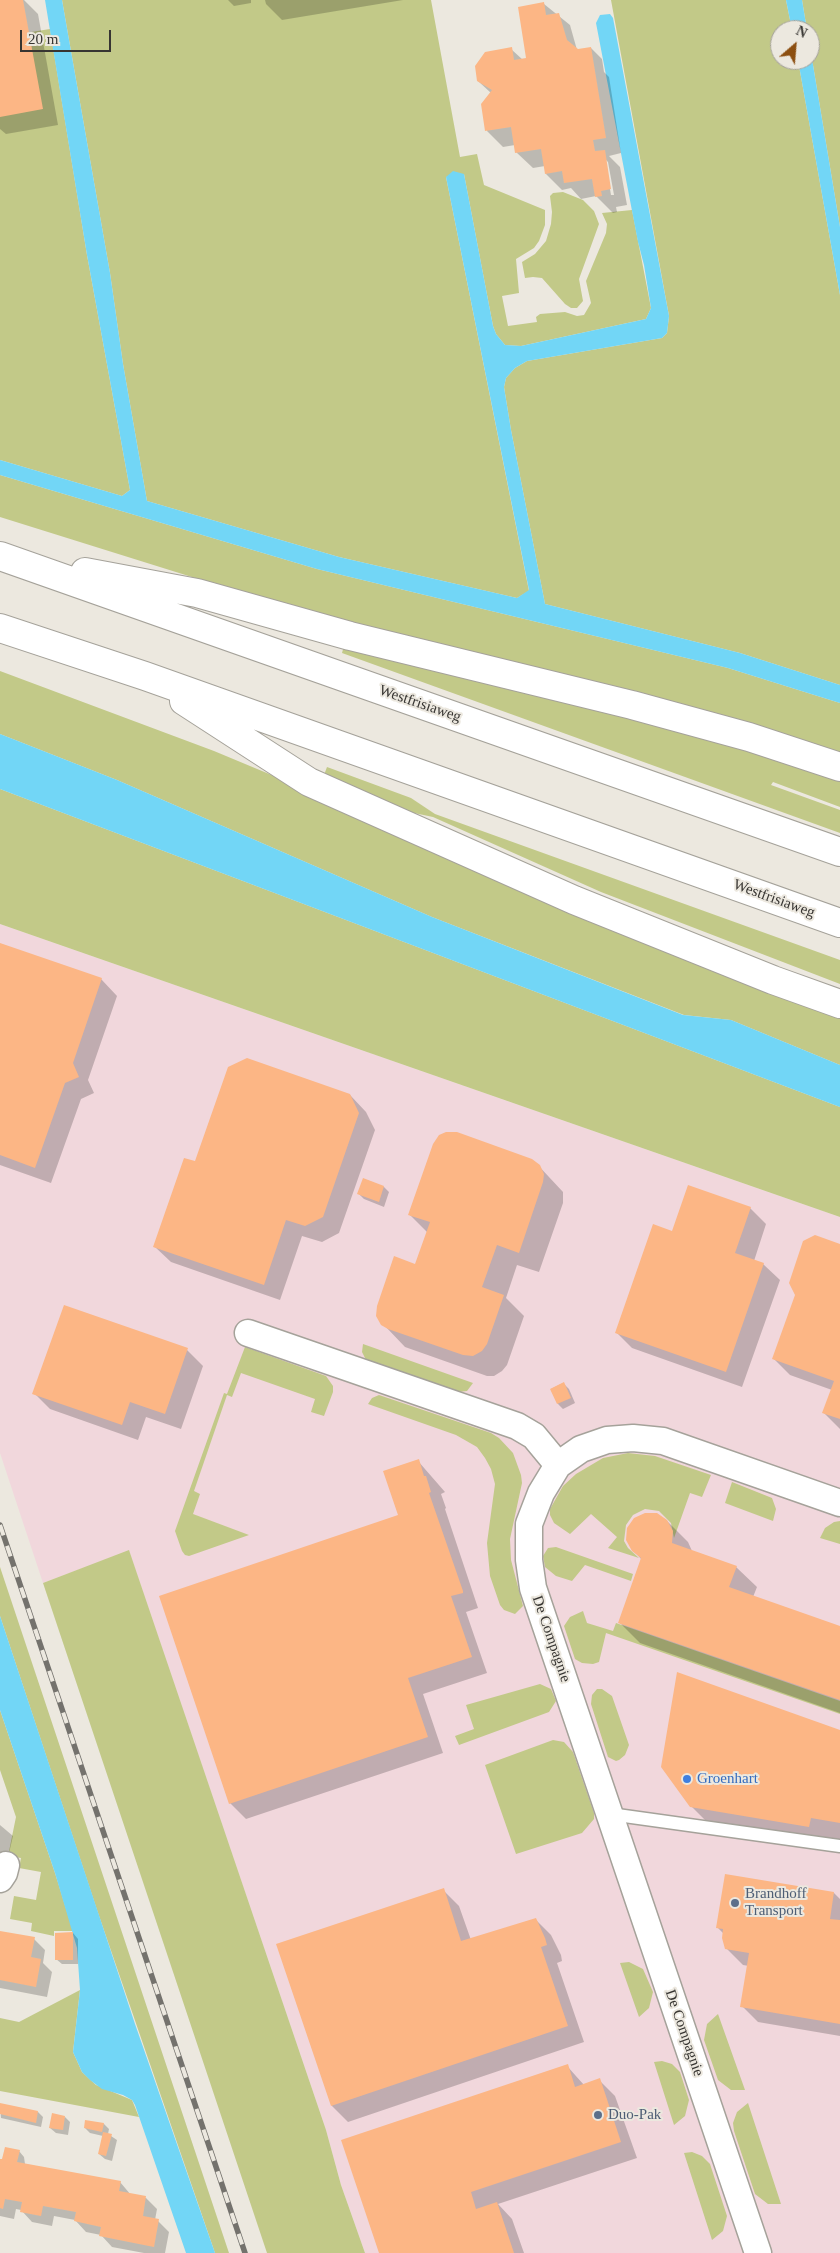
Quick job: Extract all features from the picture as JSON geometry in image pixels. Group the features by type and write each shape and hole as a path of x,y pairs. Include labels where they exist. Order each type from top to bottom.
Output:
{"highway":[{"path":"0,556 197,593 350,636 632,705 749,737 840,767"},
{"name":"Westfrisiaweg","path":"0,556 840,852"},
{"name":"Westfrisiaweg","path":"0,628 144,676 840,922"},
{"path":"144,676 309,782 574,900 773,980 840,1004"}],"street":[{"path":"248,1334 517,1426 534,1436 558,1465"},
{"name":"De Compagnie","path":"758,2253 533,1588 529,1560 529,1524 541,1493 558,1465 581,1449 607,1440 632,1438 663,1441 840,1503"}],"lane":[{"path":"610,1814 840,1846"}],"shaded area":[{"path":"0,924 840,1217 840,2253 365,2253 341,2185 326,2130 129,1551 43,1583 0,1453"}],"green space":[{"path":"62,0 431,0 460,157 477,154 484,185 545,210 545,225 539,241 534,248 516,259 519,293 502,296 508,326 537,322 536,317 540,314 565,312 577,316 584,315 591,303 586,281 606,233 607,224 602,213 632,210 651,308 646,319 521,346 505,345 496,334 493,326 464,174 446,177 529,591 517,598 339,557 147,501 123,364 110,273"},
{"path":"611,0 786,0 790,20 770,20 770,70 800,70 840,295 840,685 740,653 545,604 511,430 504,387 506,378 515,368 527,361 662,338 667,333 669,316"},
{"path":"802,0 840,0 840,227 814,70 820,70 820,20 805,20"},
{"path":"50,29 87,255 130,490 122,496 0,460 0,37"},
{"path":"563,192 583,200 594,211 599,224 579,279 583,301 577,308 571,308 565,304 542,278 525,278 522,262 535,254 546,241 551,224 550,196 553,193"},
{"path":"0,475 317,569 728,668 840,703 840,757 291,608 0,517"},
{"path":"345,642 554,694 840,777 840,807 773,782 771,785 840,810 840,833 342,653"},
{"path":"0,671 214,751 840,1012 840,1065 731,1020 684,1015 432,917 117,780 0,734"},
{"path":"327,767 411,798 435,814 840,960 840,984 601,892 433,817 400,810 324,775"},
{"path":"0,789 840,1107 840,1217 0,924"},
{"path":"363,1344 473,1383 467,1391 458,1392 366,1360 362,1352"},
{"path":"245,1347 326,1376 333,1386 333,1392 324,1416 311,1412 315,1399 241,1373 232,1397 227,1395 194,1491 200,1494 193,1514 249,1535 189,1556 185,1555 175,1531 224,1393 227,1394"},
{"path":"379,1395 491,1433 499,1438 513,1453 522,1483 510,1539 511,1560 523,1606 515,1614 504,1610 500,1605 490,1576 487,1543 495,1484 491,1469 485,1458 477,1447 456,1435 368,1404 372,1398"},
{"path":"628,1453 655,1456 711,1475 702,1497 690,1493 674,1538 671,1523 659,1511 645,1509 633,1515 626,1525 624,1541 628,1548 639,1558 608,1548 617,1537 591,1514 570,1534 554,1523 550,1515 550,1509 563,1486 576,1474 603,1458"},
{"path":"732,1482 772,1498 776,1509 773,1521 725,1503"},
{"path":"840,1521 840,1544 820,1538 825,1528 834,1522"},
{"path":"556,1547 633,1574 631,1581 585,1565 572,1581 556,1576 545,1567 543,1556 548,1548"},
{"path":"129,1550 326,2130 341,2185 365,2253 267,2253 43,1583"},
{"path":"0,1567 229,2253 215,2253 97,1910 0,1616"},
{"path":"583,1611 587,1623 613,1631 616,1623 840,1701 840,1714 606,1633 599,1662 593,1664 582,1663 575,1659 564,1626 570,1617"},
{"path":"540,1684 551,1689 556,1701 549,1712 459,1745 455,1736 474,1729 466,1705"},
{"path":"597,1689 602,1689 612,1696 629,1745 625,1755 616,1761 608,1757 591,1704 592,1695"},
{"path":"0,1710 73,1931 54,1931 54,1936 31,1931 32,1923 10,1919 14,1896 36,1900 41,1872 19,1868 21,1858 8,1856 16,1817 0,1770"},
{"path":"553,1740 564,1742 573,1752 594,1813 594,1819 582,1833 516,1854 485,1765"},
{"path":"629,1962 643,1969 653,1992 649,2008 639,2017 620,1963"},
{"path":"80,1990 73,2052 82,2072 96,2085 132,2100 139,2117 0,2091 0,2018 19,2022"},
{"path":"718,2014 745,2090 731,2090 718,2080 704,2040 707,2024"},
{"path":"662,2061 672,2064 680,2072 689,2100 685,2116 674,2125 654,2062"},
{"path":"748,2103 781,2204 768,2204 755,2194 734,2131 733,2123 737,2112"},
{"path":"692,2152 702,2156 710,2164 727,2216 723,2231 712,2240 684,2153"}],"water":[{"path":"45,0 62,0 110,273 123,364 147,501 339,557 517,598 529,590 446,177 453,171 464,174 493,326 496,334 505,345 521,346 646,319 651,308 644,265 596,23 600,15 610,14 613,18 669,316 667,333 662,338 527,361 515,368 506,378 504,387 511,430 545,604 740,653 840,685 840,703 728,668 317,569 0,475 0,460 122,496 130,490 87,255"},
{"path":"786,0 802,0 805,20 790,20"},
{"path":"800,70 814,70 840,227 840,295"},
{"path":"0,734 117,780 432,917 683,1015 731,1020 840,1065 840,1107 0,789"},
{"path":"0,1616 135,2024 215,2253 186,2253 135,2105 132,2100 123,2095 102,2089 90,2080 82,2072 73,2052 80,1990 77,1948 55,1873 0,1710"}],"building":[{"path":"0,0 23,0 43,109 0,117"},
{"path":"544,2 546,15 559,13 567,40 578,49 591,47 606,138 593,140 595,151 605,150 611,189 601,191 602,196 595,197 592,179 564,183 562,171 545,174 541,149 515,153 511,127 485,131 481,104 492,90 477,81 475,66 485,52 512,47 514,60 526,58 518,7"},
{"path":"0,943 102,978 73,1063 79,1077 65,1083 35,1168 0,1155"},
{"path":"247,1058 350,1094 359,1113 323,1217 305,1226 286,1220 264,1285 153,1247 184,1158 195,1161 228,1067"},
{"path":"446,1132 457,1132 532,1159 540,1165 544,1174 519,1253 497,1245 482,1287 504,1295 487,1344 482,1351 473,1356 463,1355 388,1329 381,1325 376,1316 377,1306 394,1256 415,1264 430,1222 408,1215 433,1144 439,1135"},
{"path":"363,1178 384,1186 379,1202 357,1194"},
{"path":"688,1185 751,1207 735,1253 764,1263 726,1372 615,1333 653,1224 672,1231"},
{"path":"815,1235 840,1244 840,1419 822,1413 834,1381 772,1359 795,1295 789,1283 803,1241"},
{"path":"64,1305 188,1348 165,1414 130,1402 122,1425 32,1394"},
{"path":"564,1382 571,1398 557,1404 550,1389"},
{"path":"419,1459 463,1591 463,1593 451,1596 472,1657 408,1678 428,1737 229,1804 159,1596 398,1515 383,1471"},
{"path":"645,1513 657,1513 667,1520 673,1531 672,1543 737,1566 729,1587 840,1626 840,1700 618,1623 641,1558 632,1551 626,1540 627,1528 634,1518"},
{"path":"677,1672 840,1730 840,1823 811,1818 809,1827 690,1807 661,1767"},
{"path":"725,1874 834,1892 830,1919 840,1920 840,2024 740,2007 749,1953 725,1949 722,1938 723,1929 716,1928"},
{"path":"444,1888 461,1941 536,1918 547,1945 541,1947 568,2026 331,2106 276,1944"},
{"path":"0,1931 35,1937 31,1957 41,1959 36,1987 0,1980"},
{"path":"73,1932 73,1960 55,1960 55,1933"},
{"path":"568,2064 575,2087 600,2078 621,2142 471,2192 476,2209 497,2202 514,2253 379,2253 341,2140"},
{"path":"0,2103 38,2111 36,2123 0,2114"},
{"path":"52,2113 65,2116 63,2130 49,2128"},
{"path":"85,2120 104,2123 102,2132 84,2128"},
{"path":"103,2132 112,2134 106,2156 98,2154"},
{"path":"5,2147 20,2150 17,2162 121,2181 119,2191 146,2196 143,2216 159,2219 154,2247 99,2236 101,2227 74,2221 76,2212 43,2206 41,2216 20,2212 22,2202 5,2199 3,2209 0,2208 0,2159 2,2159"}],"railway":[{"path":"0,1525 245,2253"}],"place":[{"name":"Groenhart","path":"687,1779"},
{"name":"Brandhoff Transport","path":"735,1903"},
{"name":"Duo-Pak","path":"598,2115"}]}
